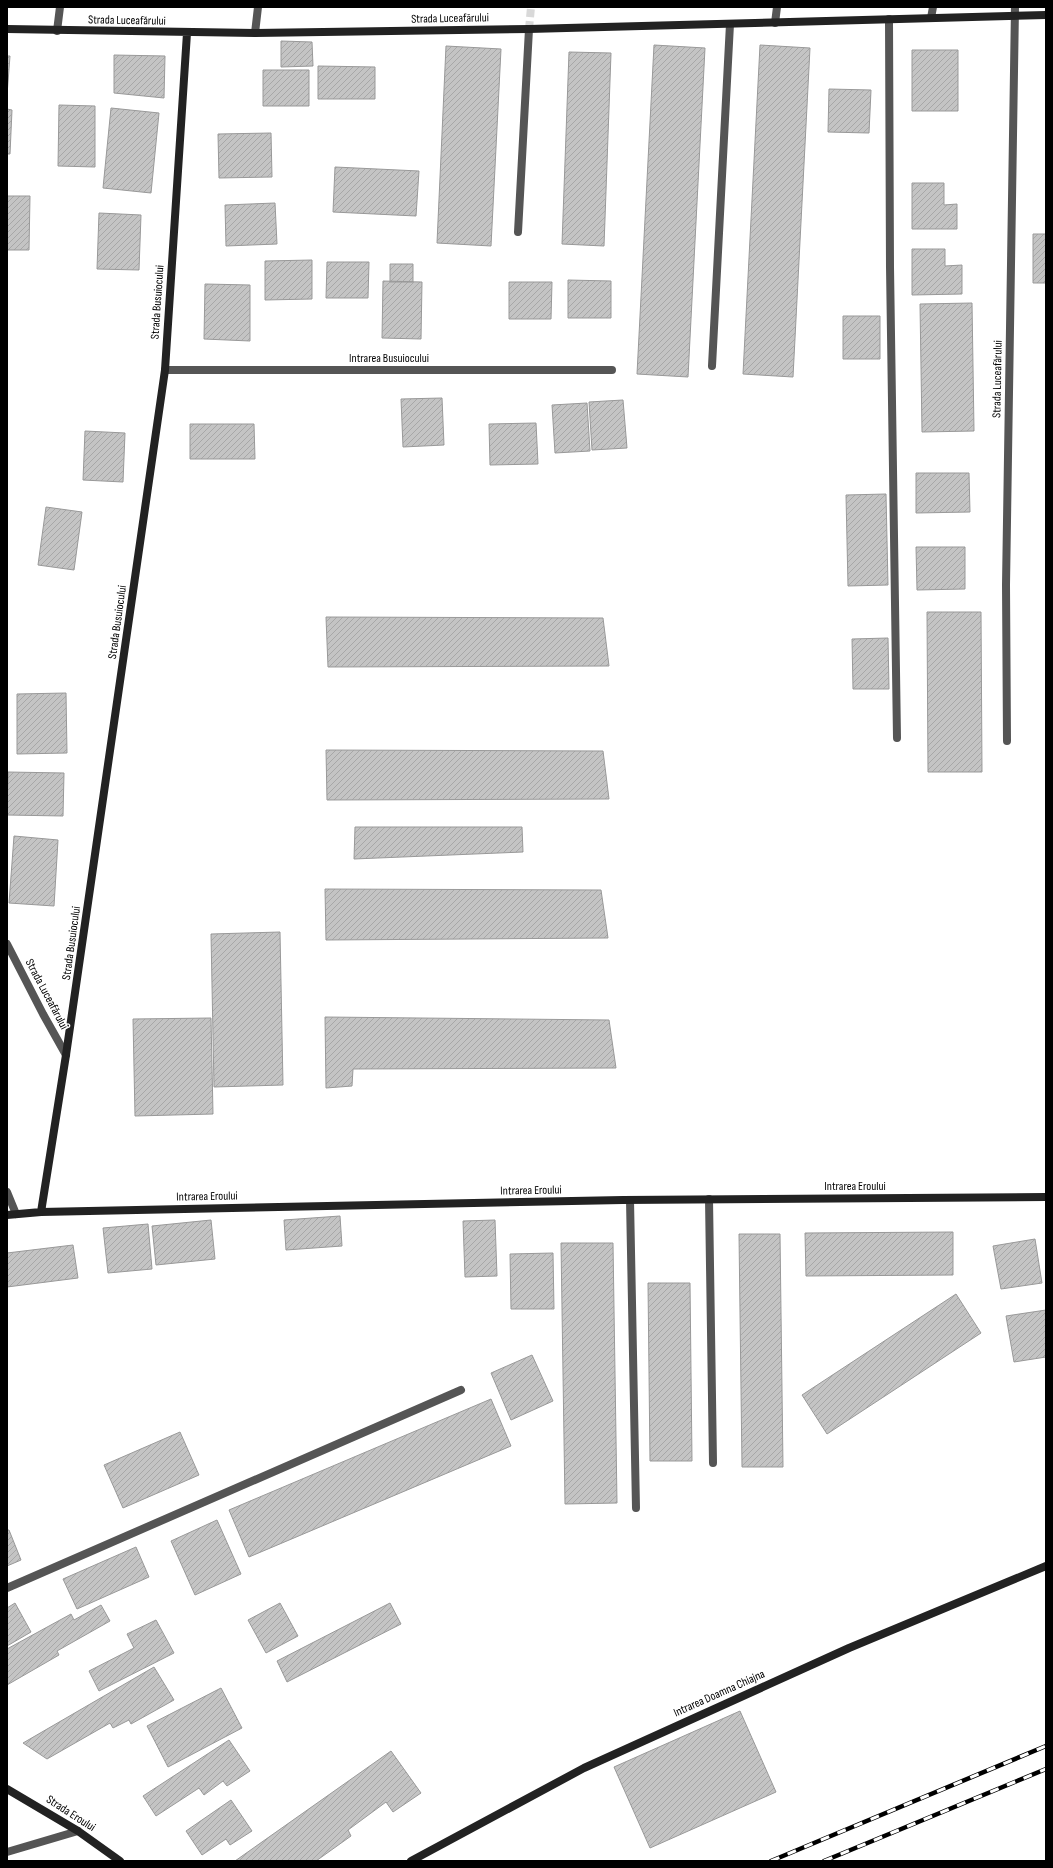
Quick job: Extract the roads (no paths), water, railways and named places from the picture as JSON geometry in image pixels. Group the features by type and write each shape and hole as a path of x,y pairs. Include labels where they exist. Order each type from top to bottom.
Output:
{"street":[{"path":"57,31 60,7"},
{"path":"255,33 258,7"},
{"path":"775,22 777,7"},
{"path":"931,18 932,7"},
{"path":"1014,16 1015,7"},
{"name":"Strada Luceafărului","path":"7,29 255,33 529,29 1046,15"},
{"name":"Strada Luceafărului","path":"1007,741 1006,584 1014,16"},
{"path":"889,19 890,266 897,738"},
{"path":"712,366 730,24"},
{"path":"518,232 529,29"},
{"name":"Strada Busuiocului","path":"41,1212 66,1055 165,370 187,33"},
{"name":"Intrarea Busuiocului","path":"165,370 612,370"},
{"name":"Strada Luceafărului","path":"7,944 66,1055"},
{"path":"7,1192 16,1214"},
{"name":"Intrarea Eroului","path":"7,1215 41,1212 630,1200 1046,1197"},
{"path":"709,1199 713,1463"},
{"path":"630,1200 636,1508"},
{"path":"7,1588 462,1390"},
{"name":"Intrarea Doamna Chiajna","path":"411,1861 584,1768 849,1648 1046,1566"},
{"name":"Strada Eroului","path":"7,1789 78,1831 120,1861"},
{"path":"7,1852 78,1831"}],"tunnel":[{"path":"529,29 531,7"}],"railway":[{"path":"771,1861 1046,1746"},
{"path":"824,1861 1046,1769"}]}
